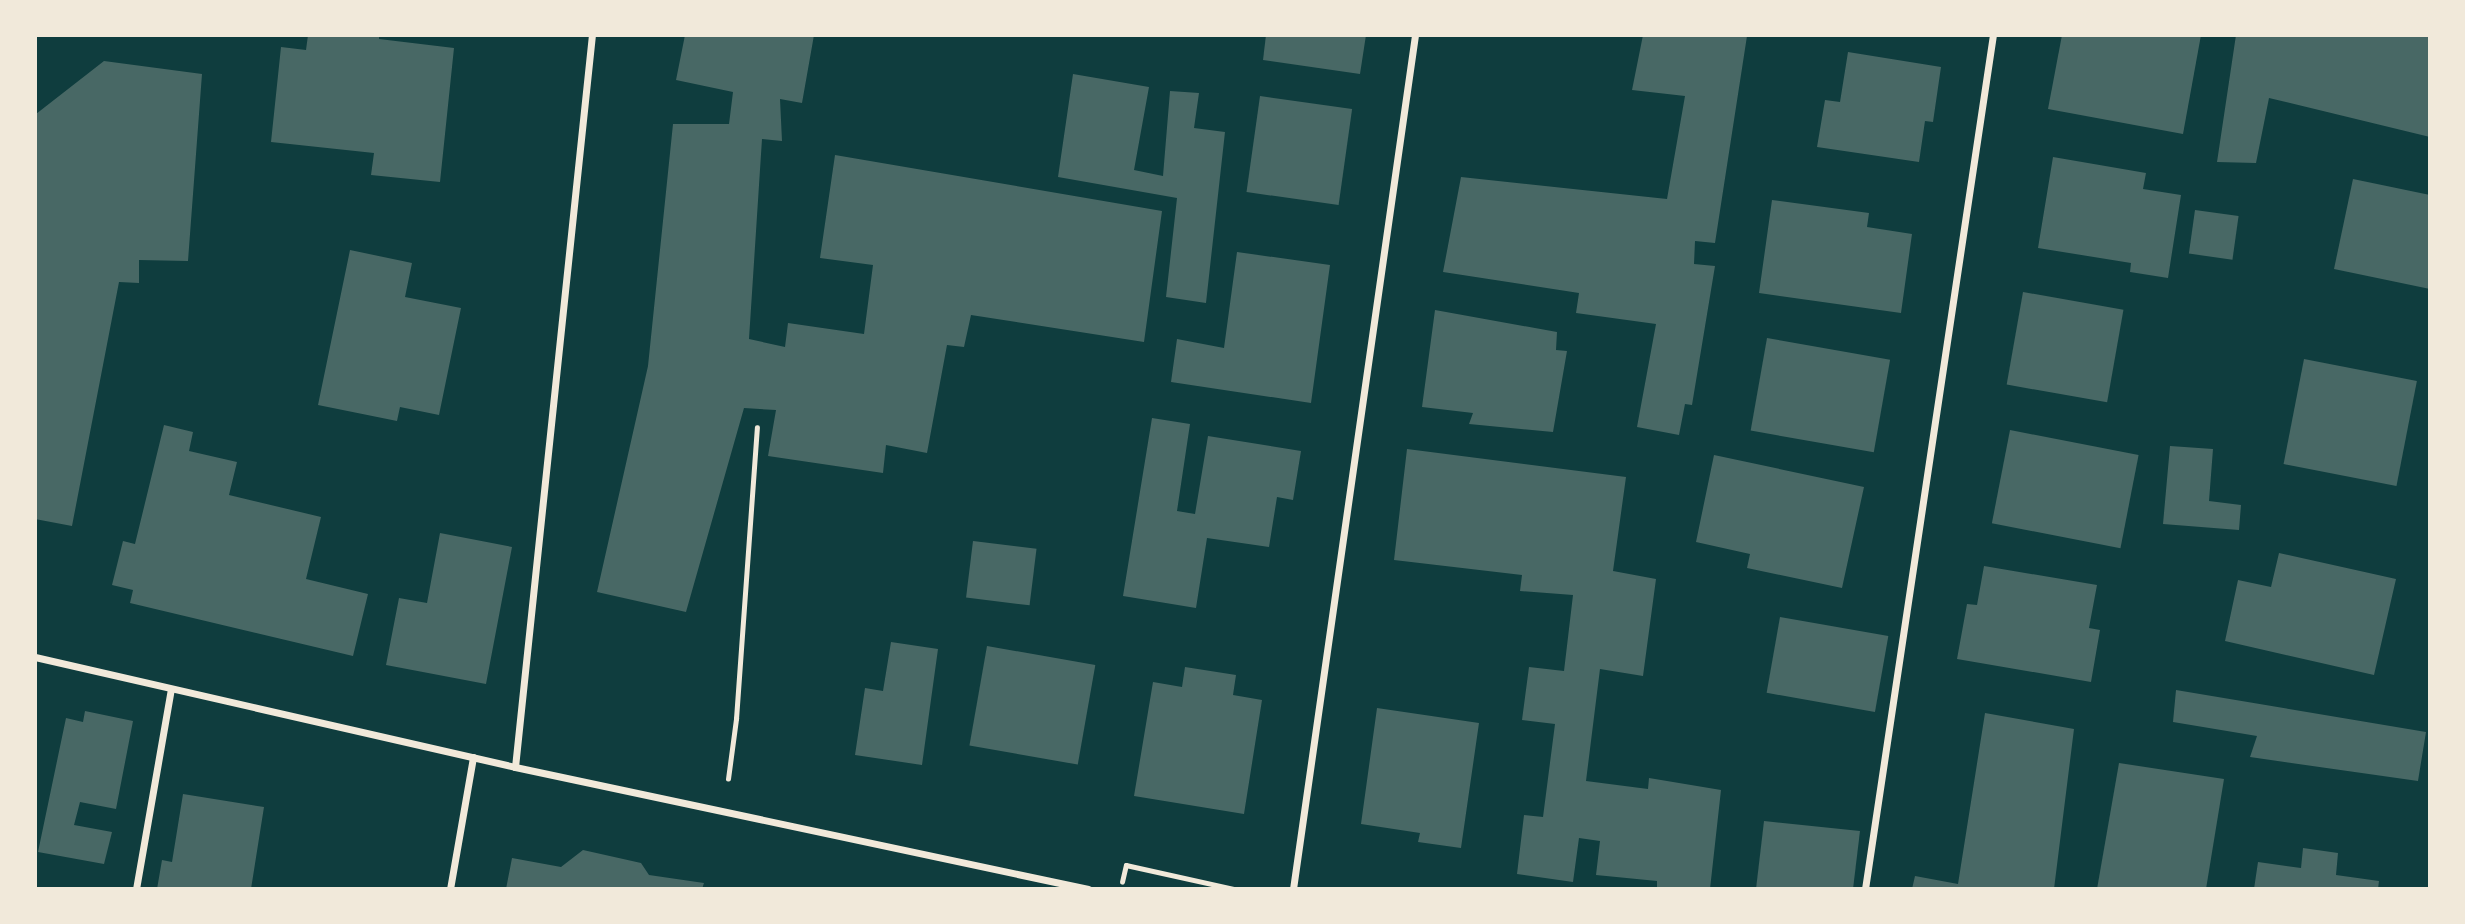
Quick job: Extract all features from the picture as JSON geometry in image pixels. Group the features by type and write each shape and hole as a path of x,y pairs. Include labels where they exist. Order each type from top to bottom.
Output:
{"street":[{"path":"515,767 592,35"},
{"path":"1293,889 1415,35"},
{"path":"1865,889 1993,35"},
{"path":"35,657 515,767 1088,889"},
{"path":"136,889 171,689"},
{"path":"450,889 473,757"}],"path":[{"path":"723,811 736,719 757,428"},
{"path":"1120,889 1126,864 1234,889"}],"building":[{"path":"308,35 379,35 379,39 454,48 440,182 371,175 374,153 271,142 281,47 306,50"},
{"path":"685,35 814,35 802,103 780,99 782,141 762,139 749,339 785,347 788,323 864,334 873,265 820,258 835,155 1162,211 1144,342 971,315 964,347 947,345 927,453 886,445 883,473 768,456 776,410 744,408 686,612 597,592 648,366 673,124 729,124 733,92 676,80"},
{"path":"1266,35 1366,35 1360,74 1263,60"},
{"path":"1643,35 1747,36 1715,243 1695,241 1694,264 1715,266 1692,405 1685,404 1679,435 1637,427 1656,324 1576,313 1579,293 1443,272 1461,177 1667,199 1685,96 1632,90"},
{"path":"2062,35 2201,35 2183,134 2048,109"},
{"path":"2236,35 2430,35 2430,137 2269,98 2256,163 2217,162"},
{"path":"1848,52 1941,67 1933,122 1925,121 1919,162 1817,147 1825,100 1840,102"},
{"path":"104,61 202,74 188,261 139,260 139,283 119,282 72,526 35,519 35,127 36,114"},
{"path":"1073,74 1149,87 1134,170 1163,176 1170,91 1199,93 1194,128 1225,132 1206,303 1166,297 1177,198 1058,177"},
{"path":"1260,96 1352,109 1339,205 1247,192"},
{"path":"2053,157 2146,173 2143,189 2181,195 2168,278 2130,272 2131,263 2038,248"},
{"path":"2353,179 2430,195 2430,289 2334,269"},
{"path":"1772,200 1869,213 1867,227 1912,234 1901,313 1759,293"},
{"path":"2195,210 2239,216 2232,260 2189,254"},
{"path":"350,250 412,263 405,297 461,308 439,415 400,407 397,421 318,405"},
{"path":"1237,252 1330,265 1311,403 1171,382 1177,339 1224,348"},
{"path":"2023,292 2123,310 2107,402 2007,385"},
{"path":"1435,310 1557,332 1556,350 1567,351 1553,432 1469,424 1473,413 1422,407"},
{"path":"1767,338 1890,360 1874,452 1751,431"},
{"path":"2304,359 2417,381 2396,486 2284,464"},
{"path":"1152,418 1190,424 1177,511 1195,514 1208,436 1301,451 1293,500 1277,497 1269,547 1207,538 1196,608 1123,596"},
{"path":"164,425 193,432 189,451 237,462 229,495 321,517 306,579 368,594 353,656 130,603 133,590 112,585 123,541 135,544"},
{"path":"2010,430 2139,455 2120,548 1992,523"},
{"path":"2170,446 2213,449 2209,501 2241,505 2239,530 2163,524"},
{"path":"1407,449 1626,477 1613,571 1656,579 1643,676 1600,669 1586,781 1648,789 1649,778 1721,790 1710,889 1657,889 1657,881 1596,875 1600,841 1579,838 1573,882 1517,874 1524,815 1543,817 1555,724 1522,720 1529,667 1564,671 1573,595 1520,591 1522,575 1394,560"},
{"path":"1714,455 1864,487 1842,588 1747,568 1750,554 1696,542"},
{"path":"440,533 512,547 486,684 386,665 399,598 427,603"},
{"path":"973,541 1037,549 1030,605 966,598"},
{"path":"2279,553 2396,579 2374,675 2225,641 2238,580 2271,587"},
{"path":"1984,566 2097,585 2089,628 2100,630 2091,682 1957,659 1967,604 1977,605"},
{"path":"1780,617 1888,636 1875,712 1767,693"},
{"path":"891,642 938,649 922,765 855,755 865,688 883,691"},
{"path":"987,646 1095,665 1078,765 969,745"},
{"path":"1185,667 1236,675 1233,695 1262,700 1244,814 1134,796 1153,682 1182,687"},
{"path":"2176,690 2426,732 2418,781 2250,757 2257,736 2173,722"},
{"path":"1377,708 1479,723 1461,848 1418,842 1420,833 1361,824"},
{"path":"85,711 133,721 116,809 80,802 74,825 112,832 104,864 38,852 66,718 83,722"},
{"path":"1985,713 2074,729 2054,889 1912,889 1915,876 1958,884"},
{"path":"2119,763 2224,779 2206,889 2097,889"},
{"path":"183,794 264,807 251,889 157,889 162,860 172,862"},
{"path":"1764,821 1860,831 1853,889 1756,889"},
{"path":"2303,848 2338,853 2336,875 2379,881 2378,889 2254,889 2258,862 2301,868"},
{"path":"583,850 641,863 649,875 704,883 702,889 506,889 512,858 561,867"}]}
